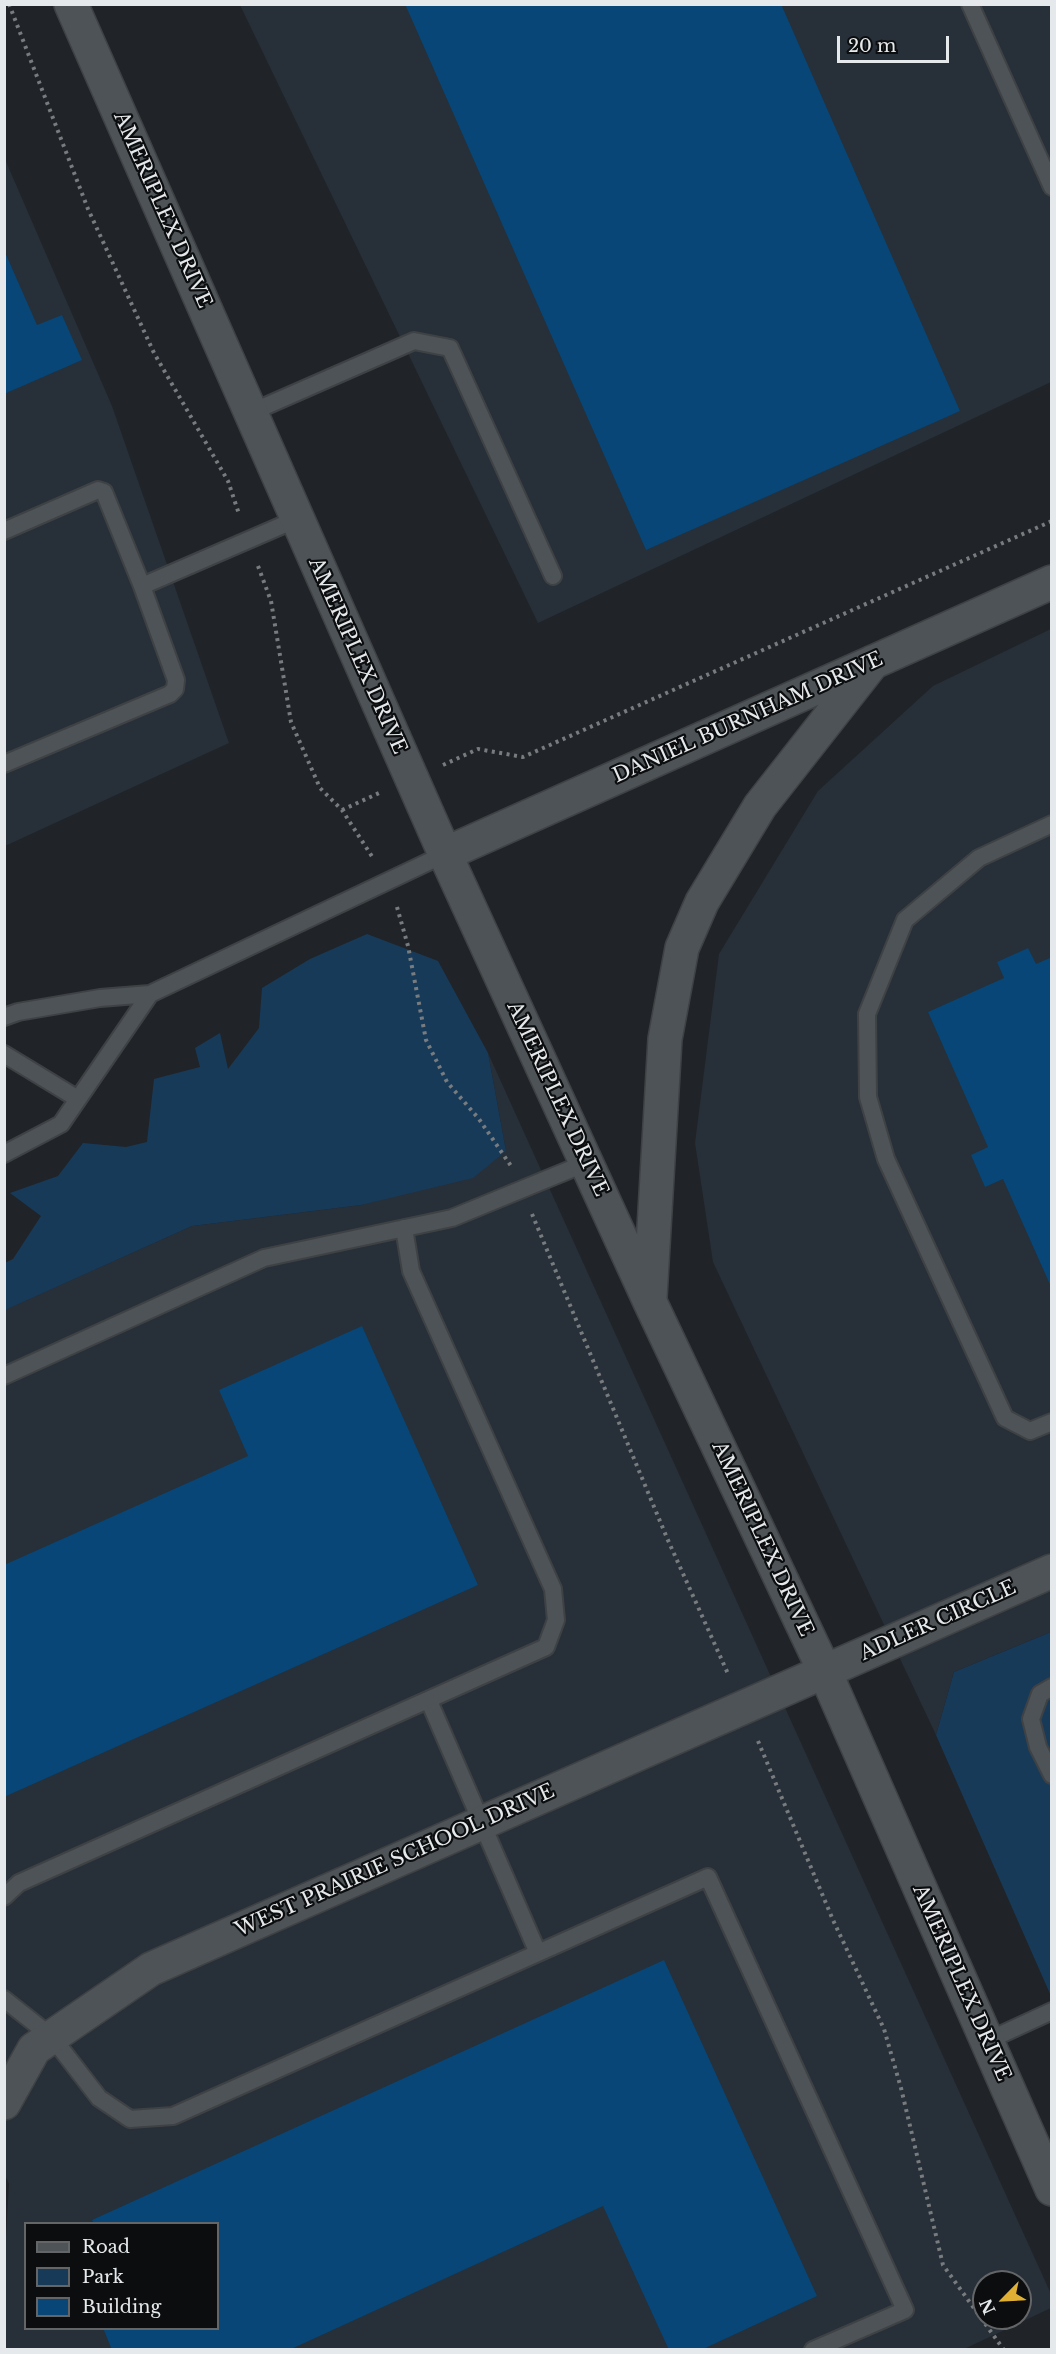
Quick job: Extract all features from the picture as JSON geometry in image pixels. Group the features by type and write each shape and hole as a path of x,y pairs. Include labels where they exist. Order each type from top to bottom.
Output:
{"street":[{"name":"AMERIPLEX DRIVE","path":"71,4 444,854 650,1302 825,1672 1049,2178"},
{"name":"DANIEL BURNHAM DRIVE","path":"444,854 1052,582"},
{"path":"650,1302 665,1039 682,948 702,902 760,806 873,662"},
{"name":"ADLER CIRCLE","path":"825,1672 1052,1571"},
{"name":"WEST PRAIRIE SCHOOL DRIVE","path":"4,2103 34,2049 151,1969 825,1672"}],"lane":[{"path":"970,4 1052,187"},
{"path":"252,412 414,341 450,348 553,576"},
{"path":"4,531 98,490 104,492 142,586 176,680 175,689 170,694 4,764"},
{"path":"142,586 297,519"},
{"path":"1052,824 980,858 905,920 867,1014 868,1096 886,1159 1005,1418 1030,1431 1052,1422"},
{"path":"4,1017 18,1012 100,998 150,994 444,854"},
{"path":"4,1154 61,1124 150,994"},
{"path":"4,1054 78,1099"},
{"path":"4,1376 264,1258 452,1218 586,1163"},
{"path":"4,1897 19,1883 546,1647 556,1620 553,1589 411,1270 405,1228"},
{"path":"1052,1687 1040,1694 1031,1719 1038,1747 1052,1775"},
{"path":"429,1701 480,1824 538,1953"},
{"path":"4,1999 52,2037 99,2098 130,2119 173,2116 708,1877 905,2310 813,2349"},
{"path":"987,2041 1052,2011"}],"path":[{"path":"342,810 478,749 523,757 1052,521"}],"shaded area":[{"path":"240,5 1051,5 1051,382 538,623"},
{"path":"4,157 112,406 229,743 5,846"},
{"path":"1051,629 1051,1632 954,1672 936,1735 713,1262 695,1143 719,954 818,791 933,686"},
{"path":"488,1053 1051,2294 1051,2308 1032,2317 1032,2270 972,2270 972,2330 1004,2330 962,2350 6,2349 4,2269 9,2184 4,2173 4,1310 192,1226 361,1205 506,1151"}],"green space":[{"path":"367,934 438,961 488,1053 506,1151 473,1178 361,1205 192,1226 5,1310 5,1263 13,1259 41,1216 10,1193 58,1176 83,1143 126,1147 147,1142 154,1079 200,1067 195,1048 220,1033 228,1069 259,1028 262,988 310,959"},
{"path":"1051,1632 1051,1996 936,1735 954,1672"}],"building":[{"path":"405,4 781,4 960,411 646,550"},
{"path":"4,250 37,325 62,315 82,360 4,394"},
{"path":"1028,948 1036,964 1052,957 1052,1289 1003,1179 985,1187 971,1155 988,1147 928,1012 1004,978 997,962"},
{"path":"362,1326 478,1585 4,1797 4,1565 248,1456 219,1390"},
{"path":"664,1960 817,2296 701,2350 669,2350 603,2206 289,2350 112,2350 104,2330 219,2330 219,2222 93,2222 92,2220"}]}
